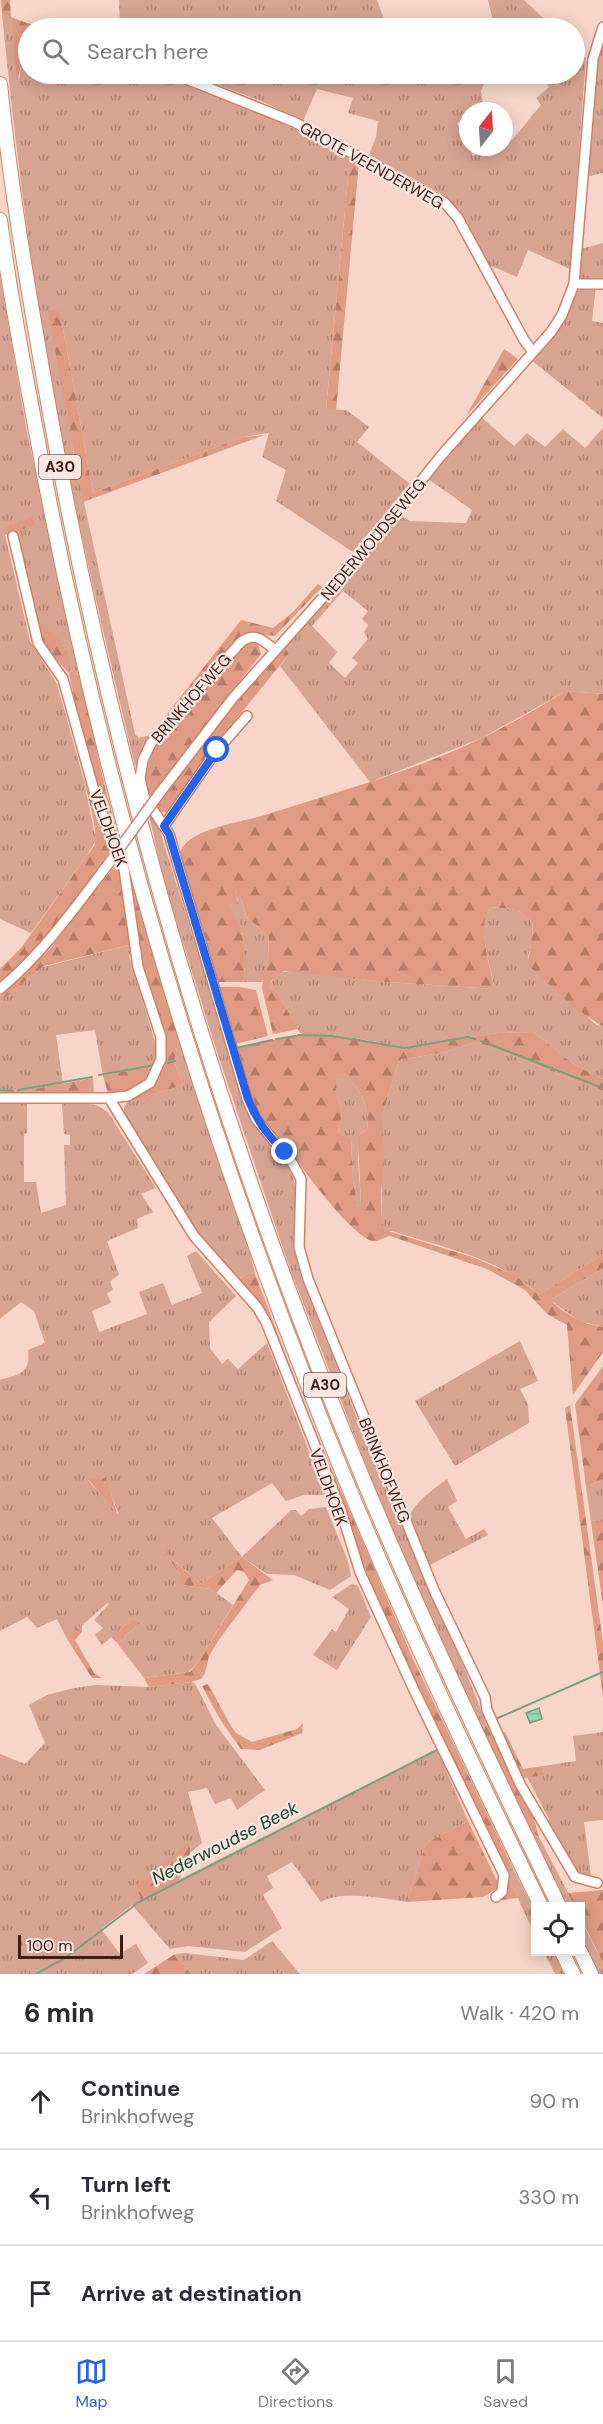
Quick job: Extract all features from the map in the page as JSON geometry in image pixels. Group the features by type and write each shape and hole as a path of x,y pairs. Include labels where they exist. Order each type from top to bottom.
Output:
{"highway":[{"name":"A30","path":"0,84 25,273 64,492 99,654 137,806 180,960 276,1255 358,1466 413,1596 557,1902"},
{"name":"A30","path":"0,220 7,276 47,495 81,657 124,828 210,1115 263,1267 344,1475 401,1610 539,1902"},
{"path":"564,1956 573,1974"},
{"path":"582,1956 591,1974"}],"street":[{"name":"NEDERWOUDSEWEG","path":"0,989 17,975 58,930 207,730 275,650 377,537 440,457 562,315 574,284 593,59 603,27"},
{"name":"GROTE VEENDERWEG","path":"199,84 294,122 445,203 458,218 532,352"},
{"path":"574,284 603,284"},
{"name":"VELDHOEK","path":"0,1098 128,1096 150,1083 161,1059 160,1037 138,967 124,869 95,794 63,679 38,643 13,536"},
{"name":"BRINKHOFWEG","path":"275,650 256,637 245,638 151,743 143,760 140,778 142,787 147,801 169,834 248,1099 256,1119 293,1164 301,1179 299,1247 302,1262 435,1590 485,1697 487,1710 520,1784 575,1877 597,1882"},
{"path":"164,826 217,750 247,716"},
{"name":"VELDHOEK","path":"109,1098 194,1236 257,1307 266,1322 341,1511 360,1572 420,1703 504,1875 502,1892 496,1898"}],"green space":[{"path":"1,0 10,0 11,17 18,20 17,82 11,18 2,14"},
{"path":"119,0 377,0 383,18 120,18"},
{"path":"488,0 524,0 543,18 492,18"},
{"path":"2,14 11,17 18,84 186,84 270,117 350,157 326,409 346,410 369,427 357,442 410,484 353,552 276,501 286,470 262,457 269,433 243,437 93,493 60,312 74,457 135,734 139,738 153,734 135,766 100,618 58,420 34,281"},
{"path":"603,36 603,173 586,177 593,71"},
{"path":"215,84 484,84 481,91 483,102 459,102 459,122 457,123 459,156 513,156 513,139 541,105 536,98 549,87 547,84 584,84 570,269 528,250 517,277 486,264 454,207 440,193 369,155 376,137 378,121 348,113 353,98 317,89 303,121 259,100"},
{"path":"350,157 359,162 336,410 326,410"},
{"path":"603,243 603,279 579,278 581,249"},
{"path":"0,276 27,432 80,675 69,673 70,668 34,620 14,532 5,535 30,641 57,684 83,777 96,840 31,933 0,919"},
{"path":"596,285 592,321 603,323 603,418 530,359 553,332 578,286"},
{"path":"48,311 60,312 93,493 243,437 264,435 83,502"},
{"path":"504,349 518,359 466,416"},
{"path":"480,416 514,446 527,433 545,447 563,429 585,448 603,428 603,694 566,691 482,738 370,782 280,666 289,654 283,646 399,515 410,521 466,523 472,510 427,478","holes":["343,591 368,611 362,619 368,625 364,632 368,639 352,658 358,663 345,678 329,663 337,652 312,626"]},
{"path":"34,517 36,525 14,532 6,526"},
{"path":"318,584 322,587 275,636 246,633 166,724 160,723 241,620 273,628 293,612"},
{"path":"34,620 60,642 68,657 70,673 80,675 119,838 86,752 69,673 43,645"},
{"path":"247,643 258,644 261,654 150,797 145,777 153,748"},
{"path":"283,646 289,654 225,733 174,808 166,813 155,809 240,695"},
{"path":"566,691 603,694 603,1027 571,1005 529,966 532,922 518,910 491,907 487,914 485,946 495,989 387,982 284,971 272,980 269,987 277,992 298,1029 273,1034 262,988 264,971 268,963 269,937 246,916 242,900 235,890 238,904 229,904 240,925 243,937 244,977 242,982 217,982 180,856 183,847 190,840 214,828 262,816 428,761 493,733"},
{"path":"83,777 110,851 55,931 0,985 0,969 21,948 94,846 94,822"},
{"path":"147,806 158,825 245,1104 259,1131 287,1164 293,1176 296,1192 295,1252 298,1267 362,1431 458,1652 487,1725 480,1728 384,1512 290,1269 217,1052 164,882"},
{"path":"121,842 179,1039 174,1061 183,1085 127,1103 146,1089 156,1078 163,1037 143,966 129,877 118,846"},
{"path":"117,863 123,877 133,944 44,966 0,1002 0,996 49,950"},
{"path":"235,890 242,900 246,916 269,937 268,963 262,982 242,982 245,969 243,934 228,904 238,900 234,894"},
{"path":"491,907 518,910 532,922 532,941 528,957 595,1024 603,1027 603,1079 575,1065 533,1032 498,1033 405,1047 326,1033 300,1033 277,992 269,987 278,974 293,971 387,982 495,989 484,935 486,915"},
{"path":"133,944 129,956 156,1045 154,1065 103,1076 95,1030 56,1035 63,1085 36,1089 36,1097 0,1096 0,1002 43,967"},
{"path":"219,987 256,990 268,1036 235,1044"},
{"path":"308,1032 405,1047 498,1033 533,1032 575,1065 603,1079 603,1091 477,1042 440,1053 399,1060 382,1116 384,1158 381,1196 382,1221 385,1230 475,1258 516,1276 539,1295 603,1254 603,1268 550,1300 575,1318 603,1327 603,1352 573,1395 567,1325 547,1314 525,1290 487,1269 390,1236 372,1241 360,1234 328,1201 289,1150 261,1119 251,1097 237,1048","holes":["344,1074 360,1092 366,1107 368,1123 367,1130 360,1134 358,1139 361,1205 358,1208 353,1180 351,1139 339,1134 338,1129 342,1115 336,1094 336,1076"]},
{"path":"179,1039 249,1248 255,1274 248,1273 236,1282 207,1250 124,1116 124,1107 127,1103 183,1085 174,1061"},
{"path":"477,1042 603,1091 603,1254 539,1295 524,1282 507,1272 470,1255 392,1231 385,1231 382,1221 382,1116 399,1060 440,1053"},
{"path":"154,1065 141,1083 130,1089 108,1093 103,1076"},
{"path":"344,1074 355,1085 366,1107 367,1130 360,1134 358,1158 361,1205 358,1209 353,1180 351,1140 339,1134 338,1128 342,1115 336,1095 336,1075"},
{"path":"93,1078 94,1094 36,1097 35,1089"},
{"path":"0,1103 27,1104 27,1133 24,1134 24,1182 36,1182 41,1213 66,1205 64,1145 70,1145 70,1135 64,1134 62,1104 88,1104 99,1107 109,1114 156,1188 141,1194 153,1212 137,1219 138,1228 107,1241 119,1275 110,1281 113,1290 107,1293 111,1303 92,1311 99,1332 147,1314 139,1292 163,1283 172,1305 202,1293 187,1256 196,1251 236,1296 209,1322 210,1348 222,1364 228,1359 238,1369 267,1343 326,1495 304,1495 286,1501 272,1483 212,1518 242,1557 200,1584 168,1555 168,1546 164,1552 181,1576 181,1585 211,1589 233,1605 198,1662 189,1672 144,1678 117,1643 140,1623 134,1618 102,1645 95,1635 103,1628 94,1620 109,1604 107,1603 67,1639 57,1619 37,1628 27,1617 0,1631 0,1380 22,1372 28,1364 28,1350 45,1343 34,1311 21,1302 0,1319","holes":["105,1478 117,1514 88,1480"]},
{"path":"603,1268 603,1327 579,1321 550,1300"},
{"path":"248,1273 255,1274 309,1416 413,1659 513,1868 505,1871 424,1705 374,1591 266,1314 236,1282"},
{"path":"520,1341 538,1381 520,1389 528,1404 529,1423 455,1466 415,1401"},
{"path":"603,1366 603,1479 586,1487 575,1404"},
{"path":"570,1405 603,1643 603,1697 565,1408"},
{"path":"105,1475 118,1516 88,1479 105,1478"},
{"path":"447,1479 457,1501 448,1507 466,1539 484,1529 488,1535 430,1565 409,1518 420,1501"},
{"path":"603,1479 603,1522 591,1522 586,1487"},
{"path":"326,1507 348,1561 351,1576 330,1590 294,1575 267,1574 242,1557 291,1510 296,1510 301,1516 309,1509"},
{"path":"591,1522 603,1522 603,1605"},
{"path":"168,1544 168,1555 200,1584 242,1557 273,1580 260,1585 218,1641 209,1656 205,1673 201,1679 149,1687 144,1678 190,1672 249,1580 244,1572 237,1570 216,1593 211,1589 181,1585 181,1576 164,1552"},
{"path":"352,1584 358,1586 371,1617 337,1670 313,1655 332,1629 336,1632 349,1609 332,1597"},
{"path":"134,1618 140,1623 117,1643 111,1637"},
{"path":"82,1624 82,1632 75,1640 94,1673 102,1678 92,1678 67,1639"},
{"path":"191,1682 196,1685 216,1725 265,1790 237,1810 231,1798 215,1804 207,1788 188,1792 202,1843 190,1853 191,1842 136,1885 141,1899 437,1749 468,1821 426,1843 407,1902 375,1897 339,1896 321,1902 292,1862 267,1876 273,1888 263,1895 282,1928 245,1952 188,1946 170,1949 132,1905 101,1929 120,1954 136,1944 148,1963 132,1974 0,1974 0,1754 25,1764 45,1743 29,1705 47,1695 74,1688 96,1685 149,1687"},
{"path":"208,1684 236,1733 252,1742 297,1729 303,1723 302,1733 260,1750 241,1749 221,1721 202,1686"},
{"path":"487,1725 520,1794 533,1815 539,1837 530,1832 480,1728"},
{"path":"505,1732 523,1769 543,1766 544,1775 519,1779 498,1733"},
{"path":"603,1732 603,1820 584,1822 592,1884 582,1883 548,1823 549,1819 527,1777 544,1775 543,1766 576,1761 573,1736"},
{"path":"468,1821 500,1887 483,1897 407,1902 426,1843"},
{"path":"530,1832 539,1837 573,1902 565,1902"},
{"path":"191,1841 190,1853 179,1880 141,1900 136,1885"},
{"path":"513,1868 531,1904 531,1926 505,1871"},
{"path":"508,1878 518,1898 500,1900 506,1890"},
{"path":"603,1890 603,1963 585,1926 585,1902 573,1902 568,1893"},
{"path":"585,1928 603,1963 603,1974 599,1974 585,1944"},
{"path":"272,1941 300,1974 191,1974 175,1954 186,1953 244,1960"},
{"path":"175,1954 191,1974 144,1974"},
{"path":"546,1956 558,1956 567,1974 555,1974"}],"shaded area":[{"path":"539,1708 542,1719 530,1723 526,1713"}],"waterway":[{"path":"298,1035 332,1036 405,1048 468,1037 475,1039"},
{"path":"276,1039 296,1036"},
{"path":"236,1048 272,1040"},
{"path":"481,1041 603,1088"},
{"path":"168,1063 175,1061"},
{"path":"99,1075 155,1065"},
{"path":"18,1090 92,1077"},
{"path":"0,1090 13,1091"},
{"name":"Nederwoudse Beek","path":"498,1718 603,1672"},
{"name":"Nederwoudse Beek","path":"36,1974 65,1958 139,1902 435,1751"}],"route":[{"path":"217,750 164,826 169,834 248,1099 256,1119 285,1152"}]}
